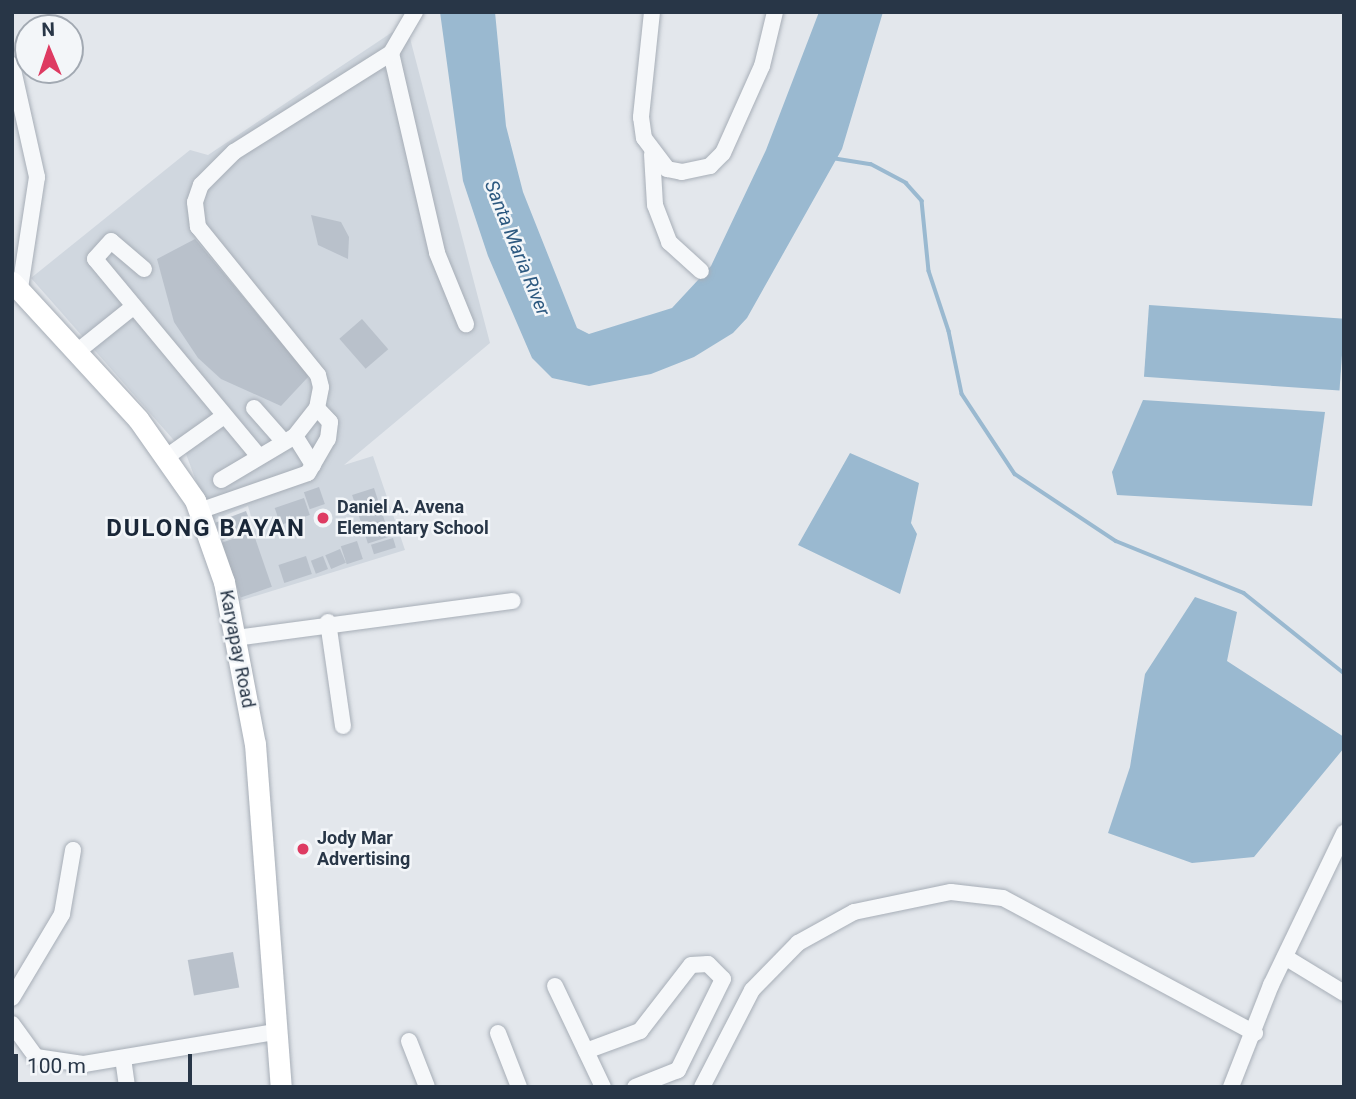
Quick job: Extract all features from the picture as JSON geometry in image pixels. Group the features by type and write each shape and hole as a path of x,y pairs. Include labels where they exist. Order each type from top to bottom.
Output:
{"main road":[{"name":"Karyapay Road","path":"16,285 78,351 165,458 199,511 225,582 255,744 281,1087"}],"street":[{"path":"221,480 258,455 289,439 317,408 318,375 203,235 195,202 210,172 234,152 391,53 415,12"},
{"path":"652,12 640,117 652,154 654,205 669,242 701,271"},
{"path":"652,154 667,169 682,172 710,166 723,153 762,66 775,12"},
{"path":"391,53 437,253 466,324"},
{"path":"12,65 37,177 16,285"},
{"path":"144,269 111,241 95,258 258,455"},
{"path":"78,351 133,307"},
{"path":"254,408 313,465"},
{"path":"199,511 307,473 328,439 330,422 317,408"},
{"path":"165,458 224,416"},
{"path":"235,638 328,622 513,601"},
{"path":"328,622 343,726"},
{"path":"1231,1087 1285,957 1344,833"},
{"path":"12,999 62,914 73,850"},
{"path":"702,1087 752,990 798,943 854,912 951,892 1003,898 1255,1033"},
{"path":"1285,957 1344,993"},
{"path":"586,1051 640,1031 691,965 708,964 723,979 678,1070 635,1087"},
{"path":"555,986 603,1087"},
{"path":"12,1024 36,1057 84,1064 275,1032"},
{"path":"498,1034 519,1087"},
{"path":"409,1041 427,1087"},
{"path":"123,1058 127,1087"}],"shaded area":[{"path":"406,23 490,343 344,465 373,456 405,550 236,602 217,543 255,530 248,506 211,521 186,454 31,278 190,150 208,155"}],"water":[{"name":"Santa Maria River","path":"440,12 495,12 506,126 523,192 577,328 589,334 672,308 711,266 766,150 819,12 883,12 842,149 747,318 733,333 694,357 651,374 589,386 552,378 532,358 488,256 463,181"},
{"path":"1149,305 1344,319 1340,390 1144,377"},
{"path":"1143,400 1325,412 1312,506 1117,495 1112,472"},
{"path":"850,453 919,483 911,523 917,534 900,594 798,545"},
{"path":"1195,597 1237,612 1227,661 1344,737 1344,748 1254,857 1192,863 1108,833 1130,767 1145,674"}],"building":[{"path":"311,215 341,222 349,237 348,259 318,245"},
{"path":"195,239 309,376 281,406 221,379 198,358 174,322 157,259"},
{"path":"362,319 388,349 366,369 339,339"},
{"path":"319,487 325,504 310,509 304,492"},
{"path":"374,488 390,537 368,544 352,495"},
{"path":"304,498 310,515 281,525 275,508"},
{"path":"246,511 253,529 222,541 215,523"},
{"path":"253,532 272,587 241,598 222,543"},
{"path":"393,538 396,548 374,554 371,545"},
{"path":"357,541 363,559 347,564 341,546"},
{"path":"340,549 346,563 331,569 325,555"},
{"path":"306,556 312,574 284,583 278,565"},
{"path":"323,556 328,569 316,574 311,561"},
{"path":"233,952 239,987 194,995 188,960"}],"waterway":[{"path":"832,158 871,164 906,183 922,201 929,271 949,331 962,394 1015,474 1116,541 1244,593 1344,673"}],"place":[{"name":"Daniel A. Avena Elementary School","path":"323,518"},
{"name":"Jody Mar Advertising","path":"303,849"}],"district":[{"name":"DULONG BAYAN","path":"206,529"}]}
